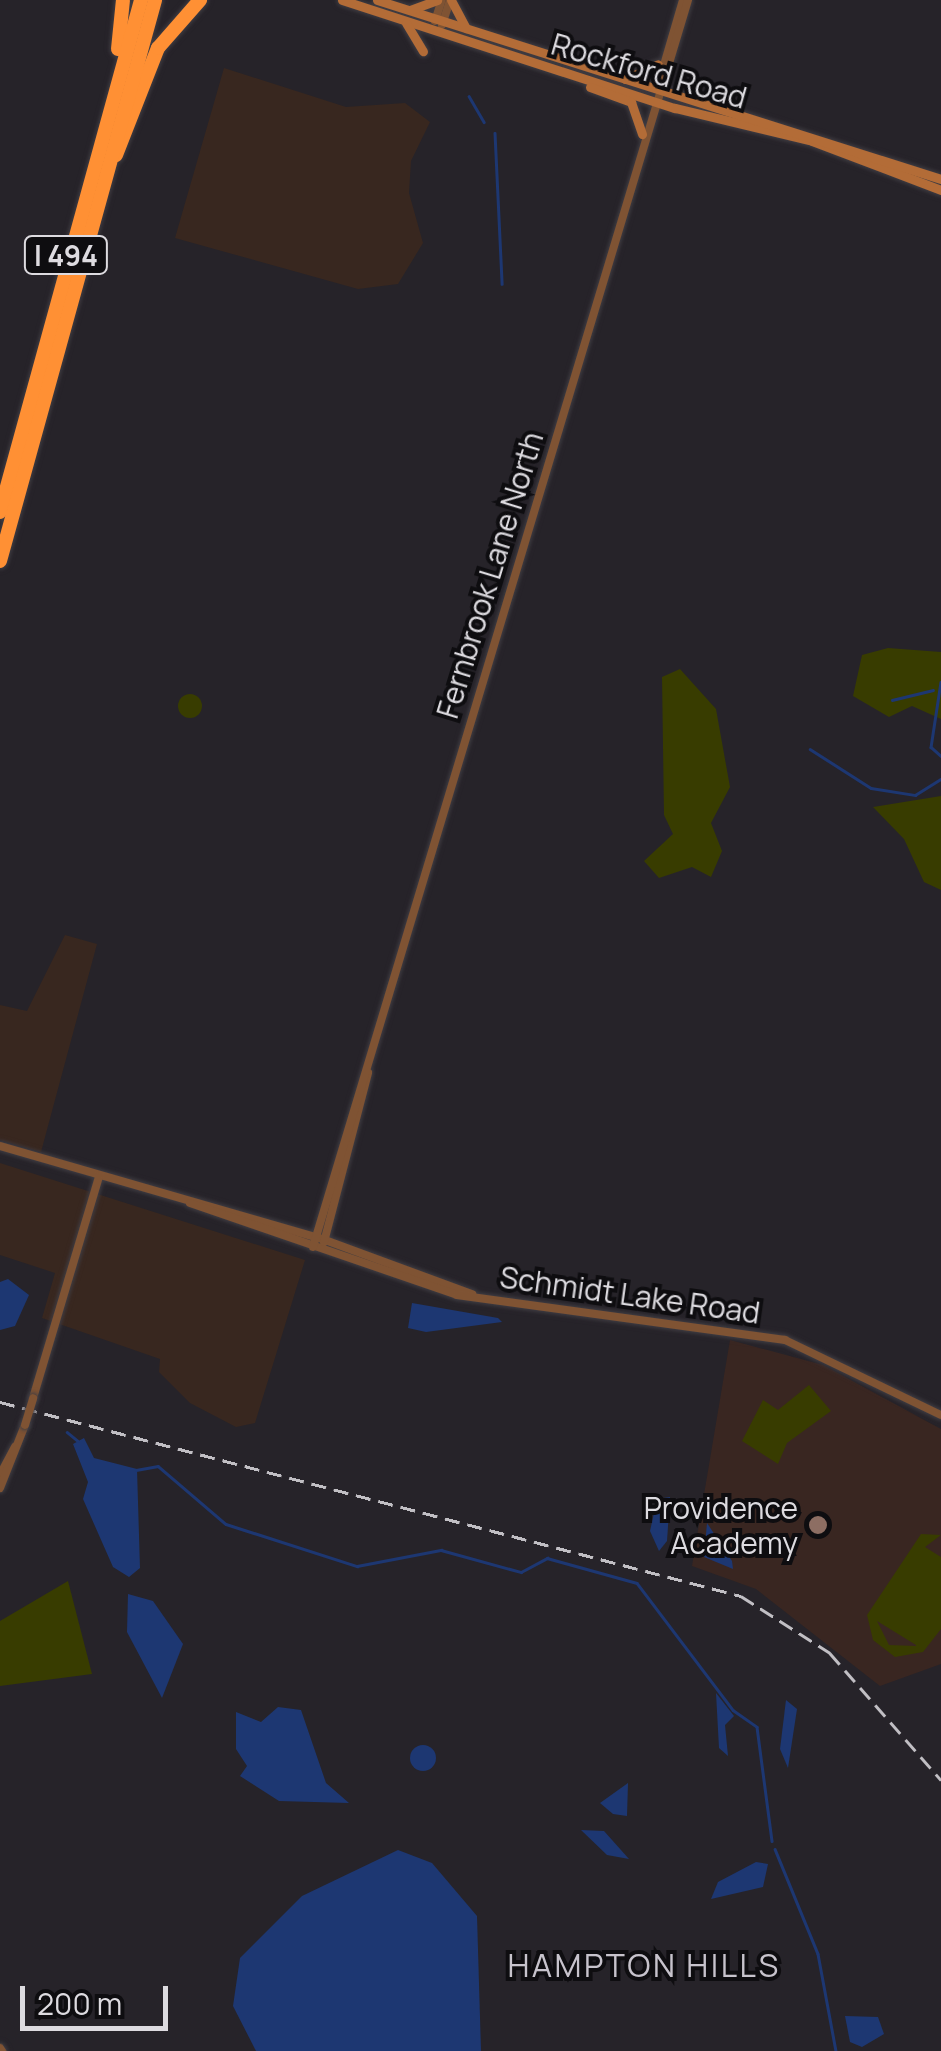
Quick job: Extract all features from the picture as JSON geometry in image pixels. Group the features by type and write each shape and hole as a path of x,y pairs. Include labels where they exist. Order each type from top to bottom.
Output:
{"highway":[{"path":"101,126 123,0"},
{"name":"I 494","path":"0,512 101,126 141,0"},
{"name":"I 494","path":"0,561 87,230 155,0"},
{"path":"87,230 150,62 200,0"}],"main road":[{"name":"Rockford Road","path":"342,0 406,16 570,75 653,100 812,141 941,190"},
{"name":"Rockford Road","path":"377,0 406,16"},
{"path":"423,51 406,16 439,0"},
{"path":"450,0 472,33"},
{"name":"Rockford Road","path":"437,27 472,33 656,89 817,132 941,179"},
{"path":"624,79 658,64"},
{"path":"570,75 630,102 642,134"}],"street":[{"path":"437,27 439,0"},
{"path":"437,27 450,0"},
{"name":"Fernbrook Lane North","path":"656,89 658,64 686,0"},
{"name":"Fernbrook Lane North","path":"319,1244 642,134 686,0"},
{"name":"Schmidt Lake Road","path":"0,1146 476,1296 785,1340 941,1415"},
{"path":"0,1488 25,1424 99,1176"},
{"path":"0,1476 25,1424"}],"shaded area":[{"path":"224,68 346,107 405,103 430,122 411,161 409,193 423,243 398,284 358,289 175,238"},
{"path":"888,648 941,652 941,719 912,706 889,717 853,696 862,655"},
{"path":"680,669 716,709 730,787 711,823 722,851 711,877 692,867 659,878 644,861 673,834 664,815 662,677"},
{"path":"190,694 202,706 190,718 178,706"},
{"path":"941,796 941,890 924,882 904,839 873,807"},
{"path":"65,935 97,944 41,1152 0,1140 0,1005 27,1011"},
{"path":"0,1163 305,1260 255,1423 236,1427 190,1403 159,1372 160,1359 42,1318 55,1273 0,1255"},
{"name":"Providence Academy","path":"730,1340 823,1365 941,1429 941,1664 880,1686 756,1589 692,1566"},
{"path":"809,1385 831,1411 787,1443 778,1464 742,1441 763,1400 778,1410"},
{"path":"921,1534 941,1535 925,1547 941,1557 941,1629 923,1652 895,1657 873,1640 867,1615","holes":["877,1621 916,1645 889,1645"]},
{"path":"68,1581 92,1674 0,1686 0,1621"}],"water":[{"path":"8,1279 29,1295 15,1326 0,1330 0,1282"},
{"path":"412,1303 498,1318 502,1322 426,1332 408,1328"},
{"path":"84,1438 94,1458 137,1469 140,1568 129,1577 113,1567 83,1499 88,1482 73,1444"},
{"path":"670,1497 667,1541 659,1551 650,1531 657,1499"},
{"path":"707,1523 732,1561 733,1569 704,1557"},
{"path":"128,1594 153,1601 183,1644 162,1698 127,1632"},
{"path":"716,1693 734,1716 725,1725 728,1756 719,1748"},
{"path":"786,1700 797,1709 788,1768 780,1749"},
{"path":"278,1707 301,1710 326,1783 349,1803 279,1801 240,1776 247,1766 236,1749 236,1712 261,1722"},
{"path":"423,1745 432,1749 436,1758 432,1767 423,1771 414,1767 410,1758 414,1749"},
{"path":"628,1783 627,1816 613,1814 600,1803"},
{"path":"581,1830 604,1831 629,1859 607,1855"},
{"path":"398,1850 432,1863 477,1916 481,2051 256,2051 233,2006 240,1958 302,1896"},
{"path":"756,1862 768,1864 763,1887 711,1899 718,1882"},
{"path":"845,2016 878,2017 884,2034 862,2047 850,2042"}],"waterway":[{"path":"469,96 484,122"},
{"path":"495,133 502,284"},
{"path":"941,682 931,747 941,756"},
{"path":"892,700 933,690"},
{"path":"810,749 871,788 915,795 941,779"},
{"path":"67,1432 78,1441"},
{"path":"136,1470 158,1466 226,1524 357,1566 441,1550 521,1572 547,1558 637,1583 733,1710 757,1727 772,1841"},
{"path":"775,1849 818,1954 836,2051"}],"railway":[{"path":"0,1402 741,1596 830,1653 941,1780"}],"place":[{"name":"Providence Academy","path":"818,1525"}],"district":[{"name":"HAMPTON HILLS","path":"644,1965"}]}
